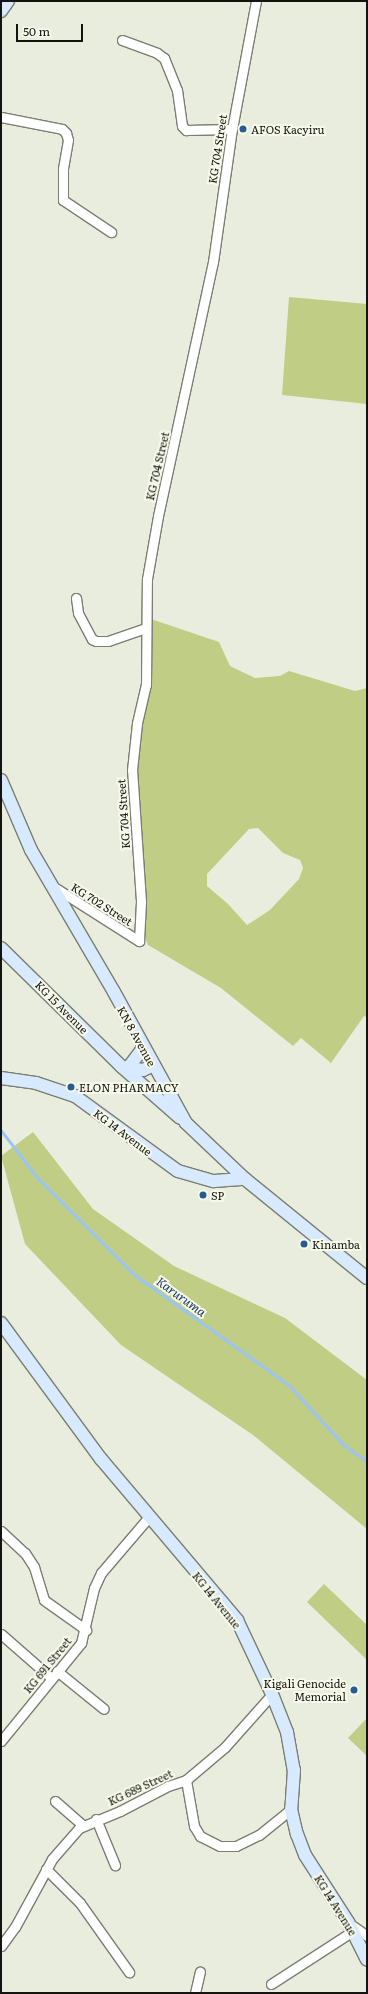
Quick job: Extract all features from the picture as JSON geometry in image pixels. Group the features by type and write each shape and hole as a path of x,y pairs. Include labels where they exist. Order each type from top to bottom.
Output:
{"main road":[{"path":"1,10 8,1"},
{"name":"KN 8 Avenue","path":"1,780 31,850 114,992 142,1048 154,1066 186,1123 245,1179 367,1278"},
{"name":"KG 15 Avenue","path":"1,948 140,1083 186,1123"},
{"path":"125,1068 142,1048"},
{"path":"125,1068 143,1070 154,1066"},
{"name":"KG 14 Avenue","path":"1,1078 36,1083 75,1096 178,1170 220,1182 245,1179"},
{"path":"140,1083 162,1080"},
{"name":"KG 14 Avenue","path":"1,1324 148,1518 237,1620 272,1694 287,1732 294,1770 291,1809 305,1855 350,1927 367,1960"}],"street":[{"name":"KG 704 Street","path":"139,941 141,901 132,770 137,723 146,685 145,628 149,571 213,262 232,128 256,1"},
{"path":"122,40 157,53 164,58 177,90 182,126 186,130 232,128"},
{"path":"1,117 62,129 66,133 68,140 63,169 63,200 111,232"},
{"path":"76,598 78,613 92,639 96,641 108,640 145,628"},
{"name":"KG 702 Street","path":"53,887 139,941"},
{"name":"KG 691 Street","path":"1,1741 81,1643 86,1630 94,1588 102,1573 148,1518"},
{"path":"1,1532 25,1553 31,1562 39,1578 44,1600 86,1630"},
{"path":"1,1634 54,1675 104,1709"},
{"name":"KG 689 Street","path":"1,1946 15,1927 52,1858 83,1825 120,1811 168,1786 186,1780 225,1747 272,1694"},
{"path":"186,1780 194,1826 200,1836 220,1846 236,1846 259,1835 291,1809"},
{"path":"55,1802 83,1825"},
{"path":"96,1819 115,1865"},
{"path":"46,1869 80,1903 129,1972"},
{"path":"271,1984 350,1927 367,1936"},
{"path":"195,1993 200,1972"}],"green space":[{"path":"289,297 367,304 367,404 282,395"},
{"path":"148,618 219,642 230,666 255,678 280,676 289,671 355,691 367,688 367,1017 364,1016 331,1063 301,1038 293,1046 221,988 148,945 145,937 128,784 132,745 149,680","holes":["258,828 283,853 300,860 303,868 299,879 270,910 247,925 228,904 207,886 207,874 249,829"]},
{"path":"33,1132 93,1209 174,1266 285,1318 367,1380 367,1529 253,1435 121,1345 25,1244 1,1156"},
{"path":"324,1584 367,1625 367,1660 307,1602"},
{"path":"367,1718 367,1756 348,1738"}],"waterway":[{"name":"Karuruma","path":"1,1130 38,1178 135,1275 288,1384 344,1445 367,1461"}],"place":[{"name":"AFOS Kacyiru","path":"243,129"},
{"name":"ELON PHARMACY","path":"71,1087"},
{"name":"SP","path":"203,1195"},
{"name":"Kinamba","path":"304,1244"},
{"name":"Kigali Genocide Memorial","path":"354,1690"}]}
